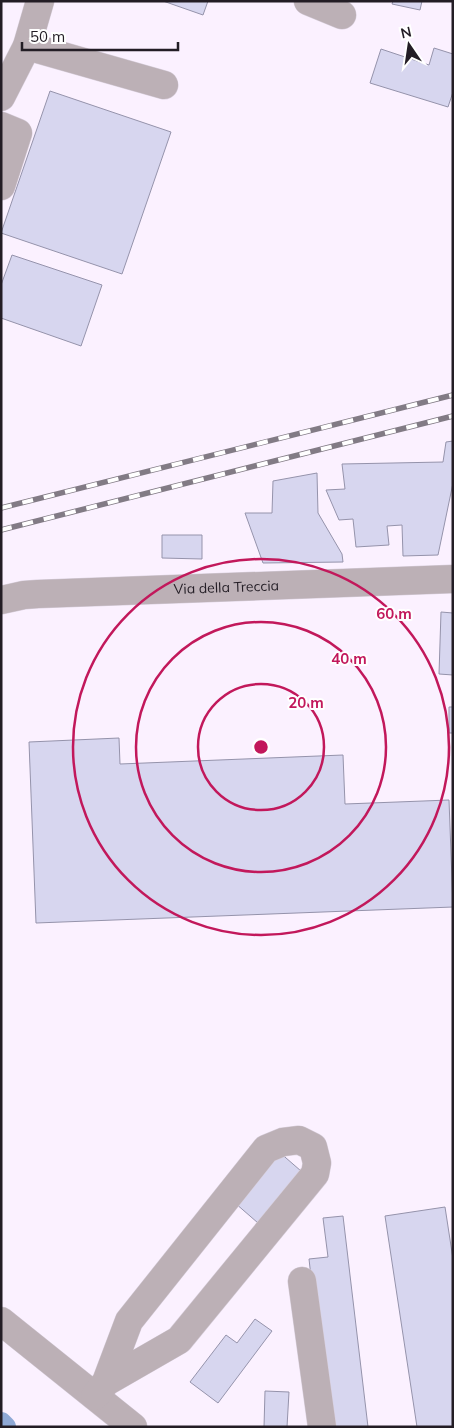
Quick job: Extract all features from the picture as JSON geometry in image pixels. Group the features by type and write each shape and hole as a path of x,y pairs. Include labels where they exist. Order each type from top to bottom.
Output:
{"street":[{"path":"1,97 27,46 40,1"},
{"path":"308,1 342,15"},
{"path":"27,46 164,85"},
{"path":"1,126 18,133 1,186"},
{"name":"Via della Treccia","path":"1,600 24,595 46,594 453,580"},
{"path":"299,1140 313,1147 317,1162 315,1174 179,1340 100,1389 129,1321 266,1149 283,1142 299,1140"},
{"path":"302,1281 322,1427"},
{"path":"1,1321 100,1389 134,1427"}],"building":[{"path":"163,1 208,1 203,15"},
{"path":"393,1 422,1 420,10 392,4"},
{"path":"434,48 453,54 453,92 448,107 370,83 381,49 429,65"},
{"path":"50,91 171,132 122,274 1,233"},
{"path":"12,255 102,285 81,346 1,318 1,285"},
{"path":"453,441 453,483 438,555 403,556 402,525 387,526 389,545 356,547 353,519 339,520 326,490 345,489 342,464 443,462 446,442"},
{"path":"317,473 318,513 342,554 343,562 263,563 245,513 272,513 273,481"},
{"path":"162,535 202,535 202,559 162,558"},
{"path":"441,612 453,613 453,675 439,674"},
{"path":"449,707 453,707 453,733 449,733"},
{"path":"119,738 120,764 343,755 345,804 449,800 453,907 36,923 29,742"},
{"path":"278,1151 301,1171 258,1223 235,1203"},
{"path":"445,1207 453,1259 453,1427 417,1427 385,1216"},
{"path":"343,1216 368,1427 328,1427 309,1259 328,1257 323,1218"},
{"path":"255,1319 272,1331 218,1403 190,1382 226,1335 237,1343"},
{"path":"265,1391 289,1392 287,1427 264,1427"}],"waterway":[{"path":"1,1423 5,1427"}],"railway":[{"path":"1,508 453,395"},
{"path":"1,530 453,416"}]}
